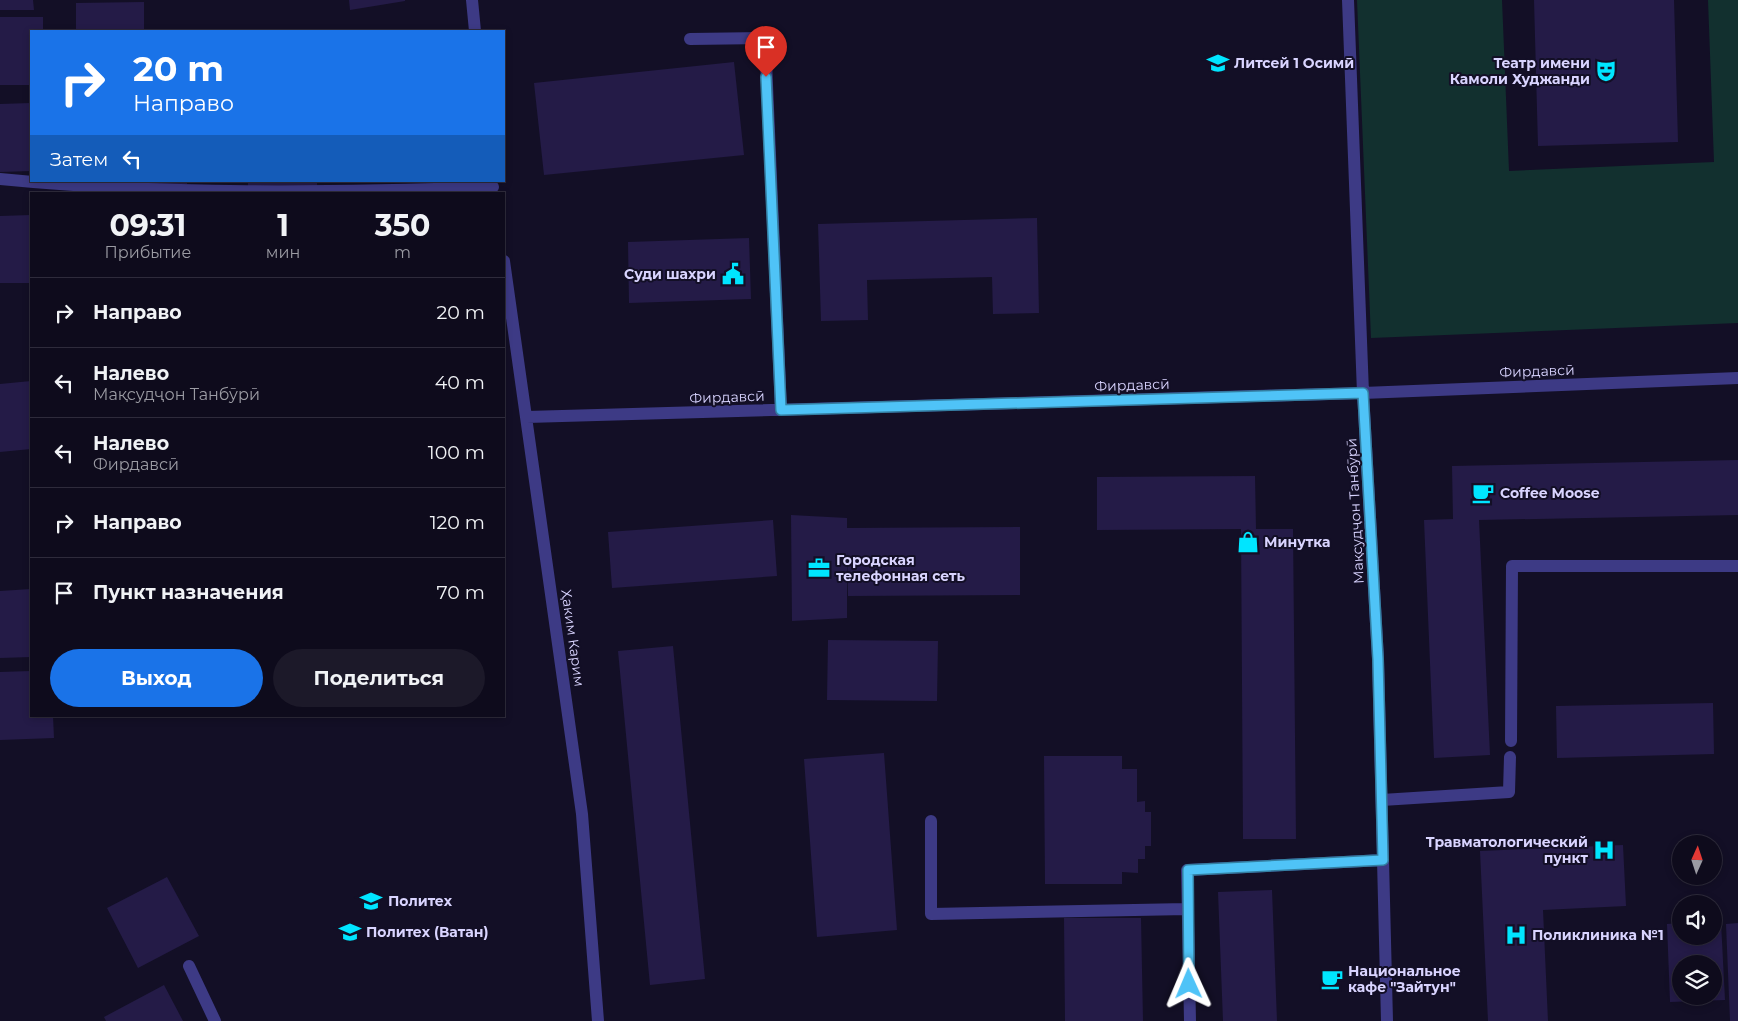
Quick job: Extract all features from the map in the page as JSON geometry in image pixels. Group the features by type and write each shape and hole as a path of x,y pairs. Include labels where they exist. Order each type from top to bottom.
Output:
{"street":[{"path":"472,0 475,30"},
{"name":"Мақсудҷон Танбӯрӣ","path":"1348,0 1363,393 1378,659 1387,1021"},
{"path":"690,39 765,38 781,410"},
{"path":"0,179 64,189 376,192 493,187"},
{"name":"Ҳаким Карим","path":"505,268 582,814 598,1021"},
{"name":"Фирдавсӣ","path":"527,417 1363,393 1738,378"},
{"path":"1511,741 1512,566 1738,566"},
{"path":"1382,800 1509,792 1510,757"},
{"path":"931,821 931,914 1187,909"},
{"path":"1190,1021 1187,909 1188,870 1383,860"},
{"path":"188,966 215,1021"}],"green space":[{"path":"1357,0 1502,0 1509,171 1714,162 1708,0 1738,0 1738,323 1371,338"}],"building":[{"path":"0,0 33,0 34,10 0,10"},
{"path":"349,0 405,0 405,1 350,10"},
{"name":"Театр имени Камоли Худжанди","path":"1534,0 1674,0 1678,142 1538,146"},
{"path":"144,2 144,30 76,30 76,3"},
{"path":"0,17 43,17 43,30 30,30 30,85 0,85"},
{"path":"734,62 744,155 544,175 534,83"},
{"path":"30,103 30,171 0,172 0,104"},
{"path":"119,182 187,182 187,184 119,185"},
{"path":"248,182 317,182 317,187 248,188"},
{"path":"30,215 30,283 0,283 0,216"},
{"path":"1037,218 1039,313 993,314 992,277 867,280 868,320 821,321 818,224"},
{"path":"749,238 751,299 629,303 628,242"},
{"path":"30,381 30,449 0,452 0,384"},
{"path":"1738,460 1738,515 1479,520 1490,755 1434,758 1424,520 1453,519 1452,466"},
{"path":"1255,476 1256,529 1293,529 1296,839 1243,839 1241,529 1097,530 1097,477"},
{"path":"791,515 847,518 847,528 1020,527 1020,595 848,596 847,551 847,618 792,621"},
{"path":"773,520 777,576 612,588 608,532"},
{"path":"30,589 30,657 0,658 0,591"},
{"path":"828,640 938,641 937,701 827,700"},
{"path":"673,646 705,979 650,985 618,651"},
{"path":"30,671 30,717 53,717 54,738 0,740 0,672"},
{"path":"1713,703 1714,754 1557,758 1556,706"},
{"path":"884,753 897,930 817,937 804,759"},
{"path":"1044,756 1122,756 1122,769 1137,769 1137,802 1145,801 1145,812 1151,812 1151,846 1145,846 1145,859 1138,859 1138,873 1122,872 1122,884 1045,884"},
{"path":"1623,845 1626,906 1543,910 1548,1021 1488,1021 1480,851"},
{"path":"167,877 199,936 138,968 107,908"},
{"path":"1272,890 1277,1021 1223,1021 1218,892"},
{"path":"1064,918 1141,918 1143,1021 1065,1021"},
{"path":"1738,923 1738,1021 1730,1021 1726,924"},
{"path":"1667,924 1672,924 1672,945 1722,945 1722,942 1725,1000 1722,1000 1722,955 1672,955 1672,1002 1670,1002"},
{"path":"164,985 183,1021 106,1021 104,1017"}],"place":[{"name":"Литсей 1 Осимӣ","path":"1218,63"},
{"name":"Театр имени Камоли Худжанди","path":"1606,71"},
{"name":"Суди шахри","path":"733,274"},
{"name":"Coffee Moose","path":"1483,493"},
{"name":"Минутка","path":"1248,542"},
{"name":"Городская телефонная сеть","path":"819,568"},
{"name":"Травматологический пункт","path":"1604,850"},
{"name":"Политех","path":"371,901"},
{"name":"Политех (Ватан)","path":"350,932"},
{"name":"Поликлиника №1","path":"1516,935"},
{"name":"Национальное кафе \"Зайтун\"","path":"1332,979"}],"route":[{"path":"766,77 781,410 1363,393 1378,659 1383,860 1188,870 1189,984"}]}
